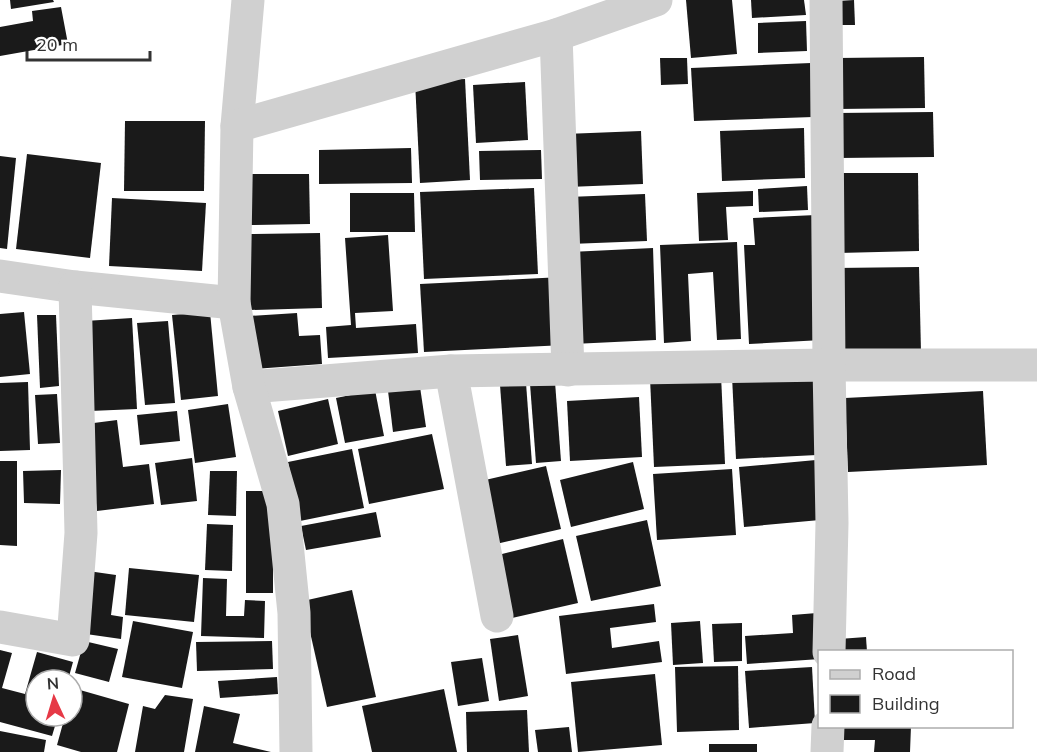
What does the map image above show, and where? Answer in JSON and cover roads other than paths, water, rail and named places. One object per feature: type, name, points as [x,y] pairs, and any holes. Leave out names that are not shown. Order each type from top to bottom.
[{"type":"street","points":[[248,0],[237,126],[234,303],[249,387],[283,504],[294,614],[296,752]]},
{"type":"street","points":[[826,0],[832,523],[829,650]]},
{"type":"street","points":[[237,126],[556,35],[652,1]]},
{"type":"street","points":[[556,35],[568,370]]},
{"type":"street","points":[[0,276],[75,287],[234,303]]},
{"type":"street","points":[[0,627],[73,640],[81,533],[75,287]]},
{"type":"street","points":[[249,387],[451,371],[829,365],[1037,365]]},
{"type":"street","points":[[451,371],[497,616]]},
{"type":"street","points":[[827,752],[828,728]]}]
